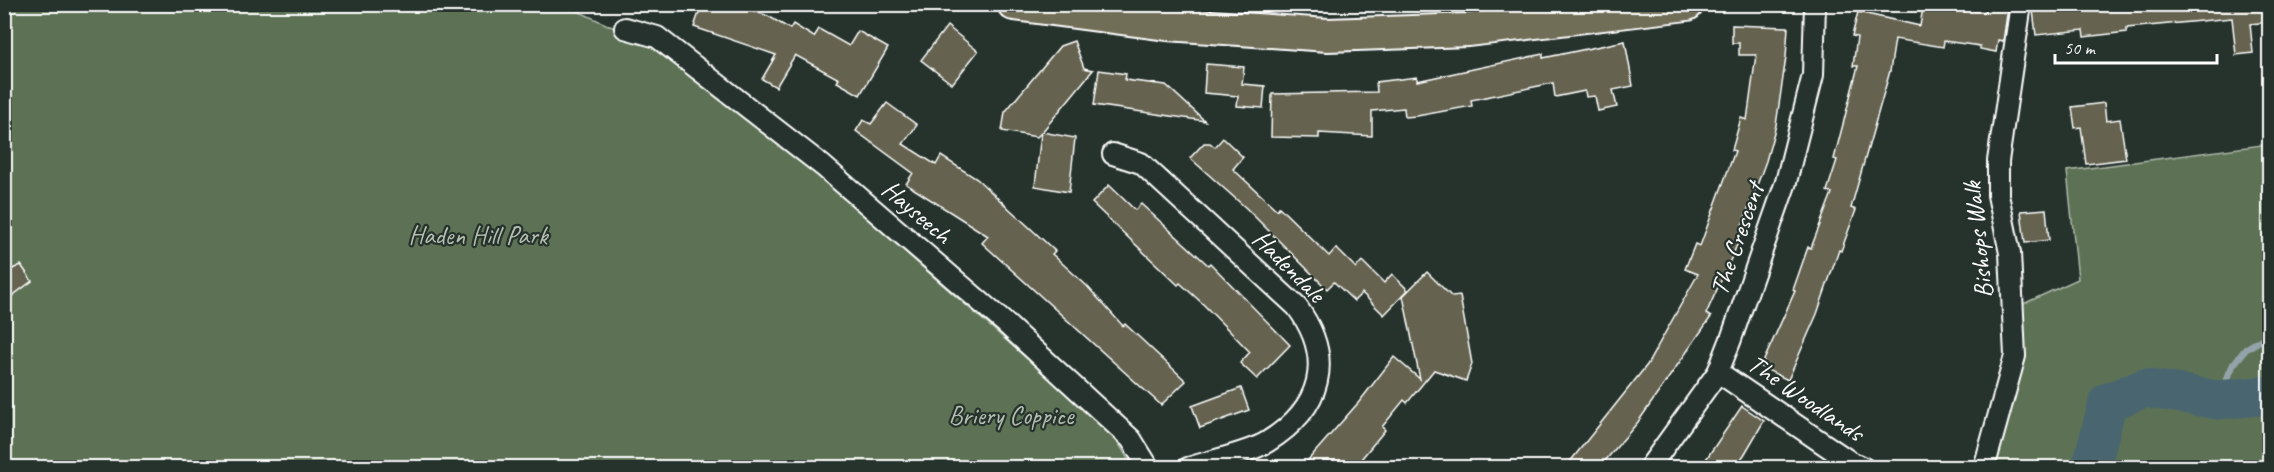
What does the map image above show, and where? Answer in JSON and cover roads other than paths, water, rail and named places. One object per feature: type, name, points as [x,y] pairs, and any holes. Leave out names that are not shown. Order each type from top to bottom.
[{"type":"main road","points":[[1030,6],[1072,8],[1167,24],[1328,35],[1468,30],[1560,13],[1687,4]]},
{"type":"street","name":"The Crescent","points":[[1649,468],[1718,372],[1786,182],[1813,75],[1815,4]]},
{"type":"street","name":"Bishops Walk","points":[[1984,468],[2014,356],[2010,253],[1998,195],[1998,161],[2021,4]]},
{"type":"street","name":"Hayseech","points":[[625,28],[657,37],[823,166],[1005,323],[1131,439],[1149,468]]},
{"type":"street","name":"Hadendale","points":[[1113,154],[1141,163],[1297,307],[1310,324],[1318,346],[1317,384],[1308,405],[1293,421],[1266,442],[1188,468]]},
{"type":"street","name":"The Woodlands","points":[[1718,372],[1849,461],[1864,468]]},
{"type":"waterway","points":[[2218,400],[2233,365],[2246,349],[2270,334]]},
{"type":"waterway","points":[[2091,468],[2108,402],[2145,388],[2218,400],[2270,395]]},
{"type":"park label","name":"Haden Hill Park","points":[[478,235]]},
{"type":"park label","name":"Briery Coppice","points":[[1011,415]]}]
